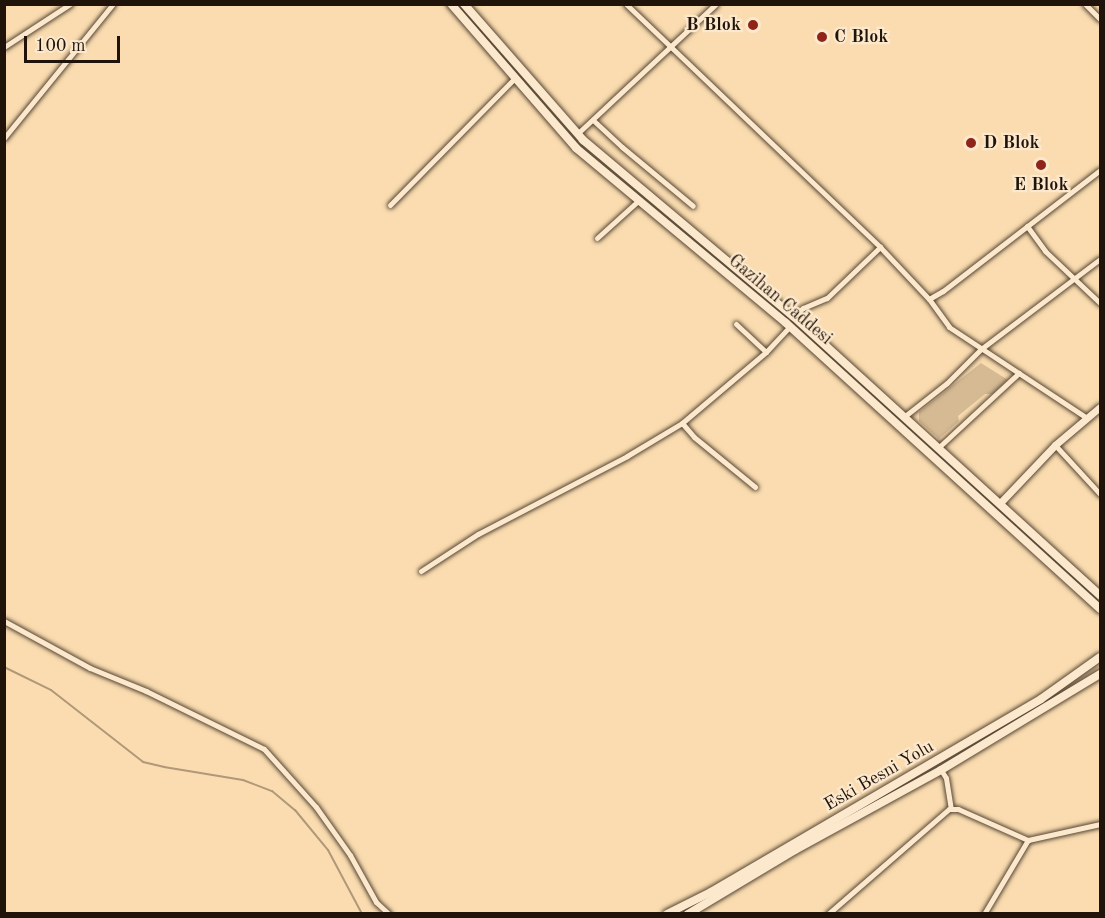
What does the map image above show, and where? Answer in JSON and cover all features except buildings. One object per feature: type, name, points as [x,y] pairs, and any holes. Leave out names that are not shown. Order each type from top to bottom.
[{"type":"main road","name":"Gazihan Caddesi","points":[[451,4],[576,148],[790,326],[1101,609]]},
{"type":"main road","name":"Gazihan Caddesi","points":[[464,4],[577,134],[793,316],[1101,596]]},
{"type":"main road","name":"Eski Besni Yolu","points":[[667,914],[711,892],[1031,705],[1101,657]]},
{"type":"main road","name":"Eski Besni Yolu","points":[[688,914],[716,900],[795,850],[940,770],[1101,674]]},
{"type":"street","points":[[4,47],[70,4]]},
{"type":"street","points":[[4,138],[113,4]]},
{"type":"street","points":[[626,4],[880,248],[929,299],[946,324],[981,350],[1087,418]]},
{"type":"street","points":[[577,134],[716,4]]},
{"type":"street","points":[[1085,4],[1101,19]]},
{"type":"street","points":[[390,205],[514,79]]},
{"type":"street","points":[[593,120],[693,206]]},
{"type":"street","points":[[929,299],[943,291],[1101,170]]},
{"type":"street","points":[[597,238],[638,201]]},
{"type":"street","points":[[1027,226],[1045,250],[1101,303]]},
{"type":"street","points":[[793,316],[803,308],[827,298],[880,248]]},
{"type":"street","points":[[904,416],[947,383],[981,350],[1101,260]]},
{"type":"street","points":[[736,324],[766,352]]},
{"type":"street","points":[[421,571],[469,539],[627,456],[682,423],[766,352],[790,326]]},
{"type":"street","points":[[939,447],[1019,373]]},
{"type":"street","points":[[1000,503],[1055,445],[1101,406]]},
{"type":"street","points":[[682,423],[694,437],[755,487]]},
{"type":"street","points":[[1055,445],[1101,494]]},
{"type":"street","points":[[4,621],[90,668],[146,691],[264,749],[321,814],[350,855],[376,902],[389,914]]},
{"type":"street","points":[[940,770],[945,778],[951,809]]},
{"type":"street","points":[[828,914],[944,811],[958,809],[1028,840],[1101,824]]},
{"type":"street","points":[[984,914],[1028,840]]},
{"type":"shaded area","points":[[981,363],[1008,380],[992,394],[985,394],[958,416],[959,421],[939,439],[919,421],[919,412]]},
{"type":"waterway","points":[[4,667],[51,690],[143,762],[243,780],[272,791],[295,810],[328,850],[362,914]]},
{"type":"place","name":"B Blok","points":[[753,25]]},
{"type":"place","name":"C Blok","points":[[822,37]]},
{"type":"place","name":"D Blok","points":[[971,143]]},
{"type":"place","name":"E Blok","points":[[1041,165]]}]
